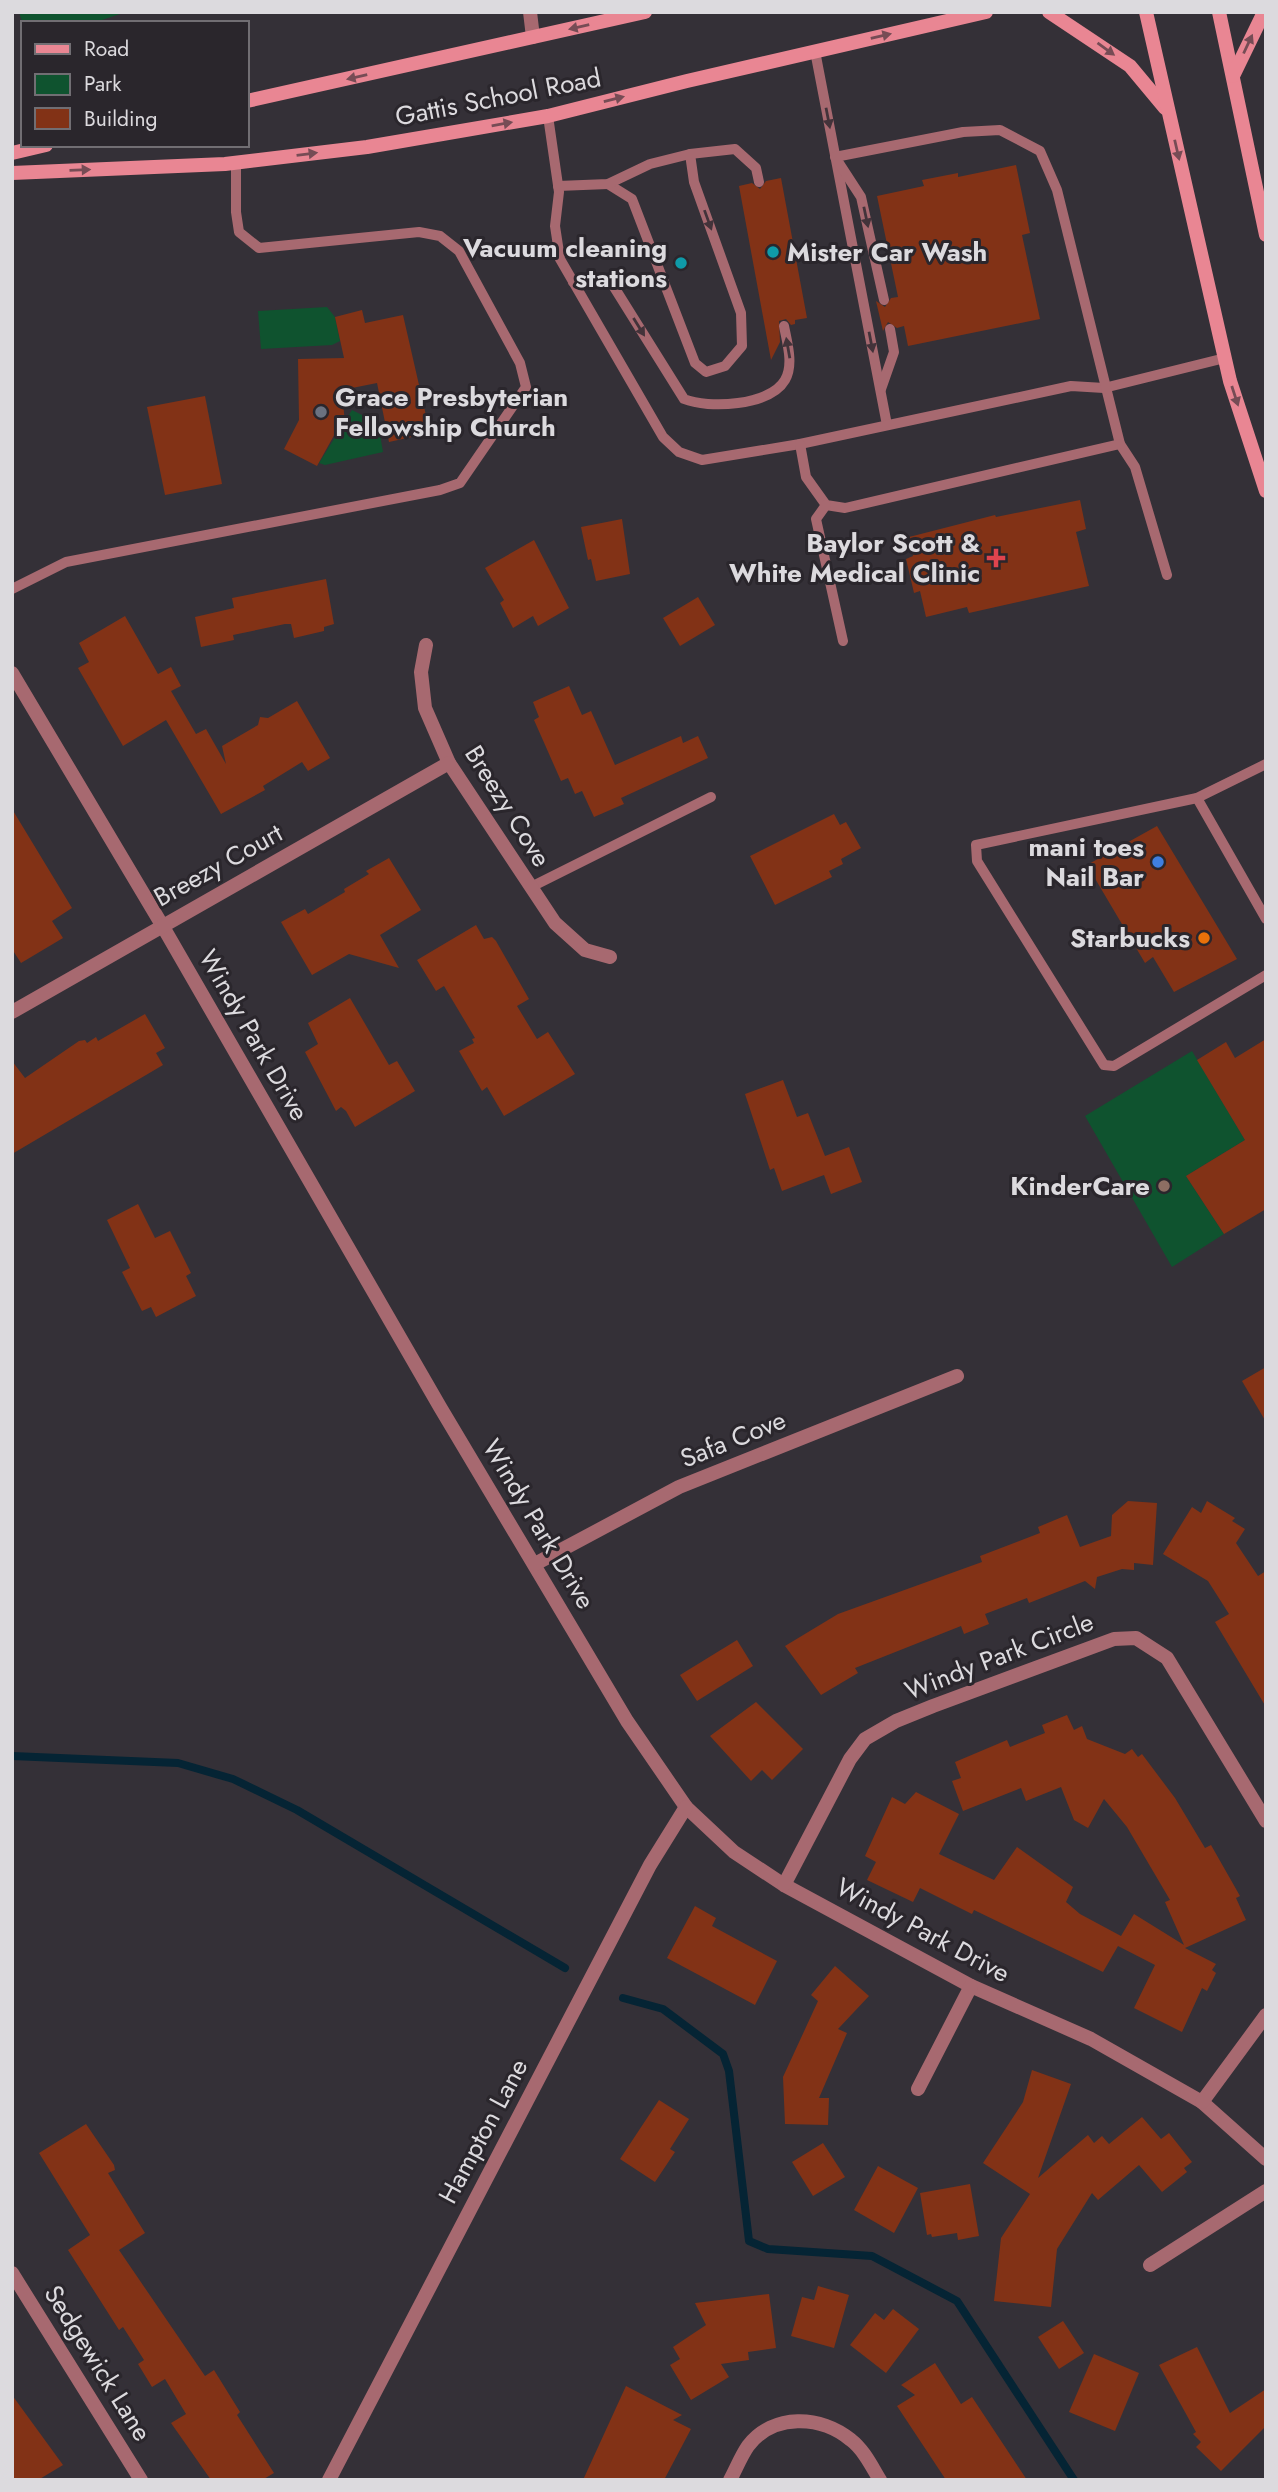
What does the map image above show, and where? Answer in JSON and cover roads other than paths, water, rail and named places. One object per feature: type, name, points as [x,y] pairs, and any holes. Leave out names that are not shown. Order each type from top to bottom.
[{"type":"main road","name":"Gattis School Road","points":[[248,101],[645,12]]},
{"type":"main road","name":"Gattis School Road","points":[[12,173],[236,163],[367,147],[548,116],[986,12]]},
{"type":"main road","points":[[1049,12],[1129,66],[1168,112]]},
{"type":"main road","points":[[1146,12],[1225,358],[1266,491]]},
{"type":"main road","points":[[1219,12],[1266,235]]},
{"type":"main road","points":[[1233,76],[1264,12]]},
{"type":"main road","points":[[12,153],[38,147]]},
{"type":"street","points":[[530,12],[533,37]]},
{"type":"street","name":"Breezy Cove","points":[[426,646],[421,673],[425,708],[449,763],[555,923],[586,950],[610,957]]},
{"type":"street","name":"Windy Park Drive","points":[[12,673],[162,925],[440,1407],[627,1721],[686,1807],[734,1852],[784,1885],[971,1986],[1091,2039],[1202,2102],[1266,2159]]},
{"type":"street","name":"Breezy Court","points":[[12,1012],[449,763]]},
{"type":"street","name":"Safa Cove","points":[[535,1564],[679,1486],[957,1376]]},
{"type":"street","name":"Windy Park Circle","points":[[784,1885],[850,1759],[864,1739],[896,1721],[933,1706],[1114,1639],[1136,1638],[1167,1658],[1266,1821]]},
{"type":"street","name":"Hampton Lane","points":[[329,2480],[650,1865],[686,1807]]},
{"type":"street","points":[[918,2088],[971,1986]]},
{"type":"street","points":[[1202,2102],[1266,2015]]},
{"type":"street","points":[[1150,2265],[1266,2190]]},
{"type":"street","name":"Sedgewick Lane","points":[[12,2273],[141,2480]]},
{"type":"street","points":[[730,2480],[748,2445],[782,2421],[795,2419],[836,2430],[850,2438],[880,2480]]},
{"type":"lane","points":[[815,51],[887,425]]},
{"type":"lane","points":[[548,116],[558,186],[555,226],[560,259],[663,437],[679,452],[702,460],[800,444],[1071,386],[1104,388],[1225,358]]},
{"type":"lane","points":[[835,157],[963,132],[1000,130],[1040,151],[1057,190],[1120,444],[1135,467],[1167,575]]},
{"type":"lane","points":[[558,186],[608,184],[650,164],[690,154],[735,149],[756,168],[759,182]]},
{"type":"lane","points":[[608,184],[632,199],[695,363],[706,372],[725,366],[742,346],[741,313],[694,182],[690,154]]},
{"type":"lane","points":[[835,157],[861,197],[884,300]]},
{"type":"lane","points":[[12,589],[66,562],[440,490],[460,483],[526,387],[520,363],[459,251],[440,236],[419,232],[259,248],[239,232],[236,163]]},
{"type":"lane","points":[[573,282],[608,279],[684,399],[699,405],[762,398],[774,392],[786,380],[790,360],[784,326]]},
{"type":"lane","points":[[881,391],[894,352],[890,329]]},
{"type":"lane","points":[[800,444],[806,477],[826,505],[845,508],[1120,444]]},
{"type":"lane","points":[[826,505],[816,519],[843,641]]},
{"type":"lane","points":[[1264,769],[1197,798],[976,845],[976,861],[1104,1065],[1114,1066],[1266,975]]},
{"type":"lane","points":[[531,887],[711,797]]},
{"type":"lane","points":[[1197,798],[1266,919]]},
{"type":"waterway","points":[[12,1756],[178,1763],[233,1779],[297,1810],[565,1968]]},
{"type":"waterway","points":[[623,1998],[663,2009],[723,2054],[729,2071],[749,2241],[768,2249],[872,2256],[957,2301],[1074,2480]]},
{"type":"place","name":"Mister Car Wash","points":[[773,252]]},
{"type":"place","name":"Vacuum cleaning stations","points":[[681,263]]},
{"type":"place","name":"Grace Presbyterian Fellowship Church","points":[[321,412]]},
{"type":"place","name":"Baylor Scott & White Medical Clinic","points":[[996,558]]},
{"type":"place","name":"mani toes Nail Bar","points":[[1158,862]]},
{"type":"place","name":"Starbucks","points":[[1204,938]]},
{"type":"place","name":"KinderCare","points":[[1164,1186]]}]
